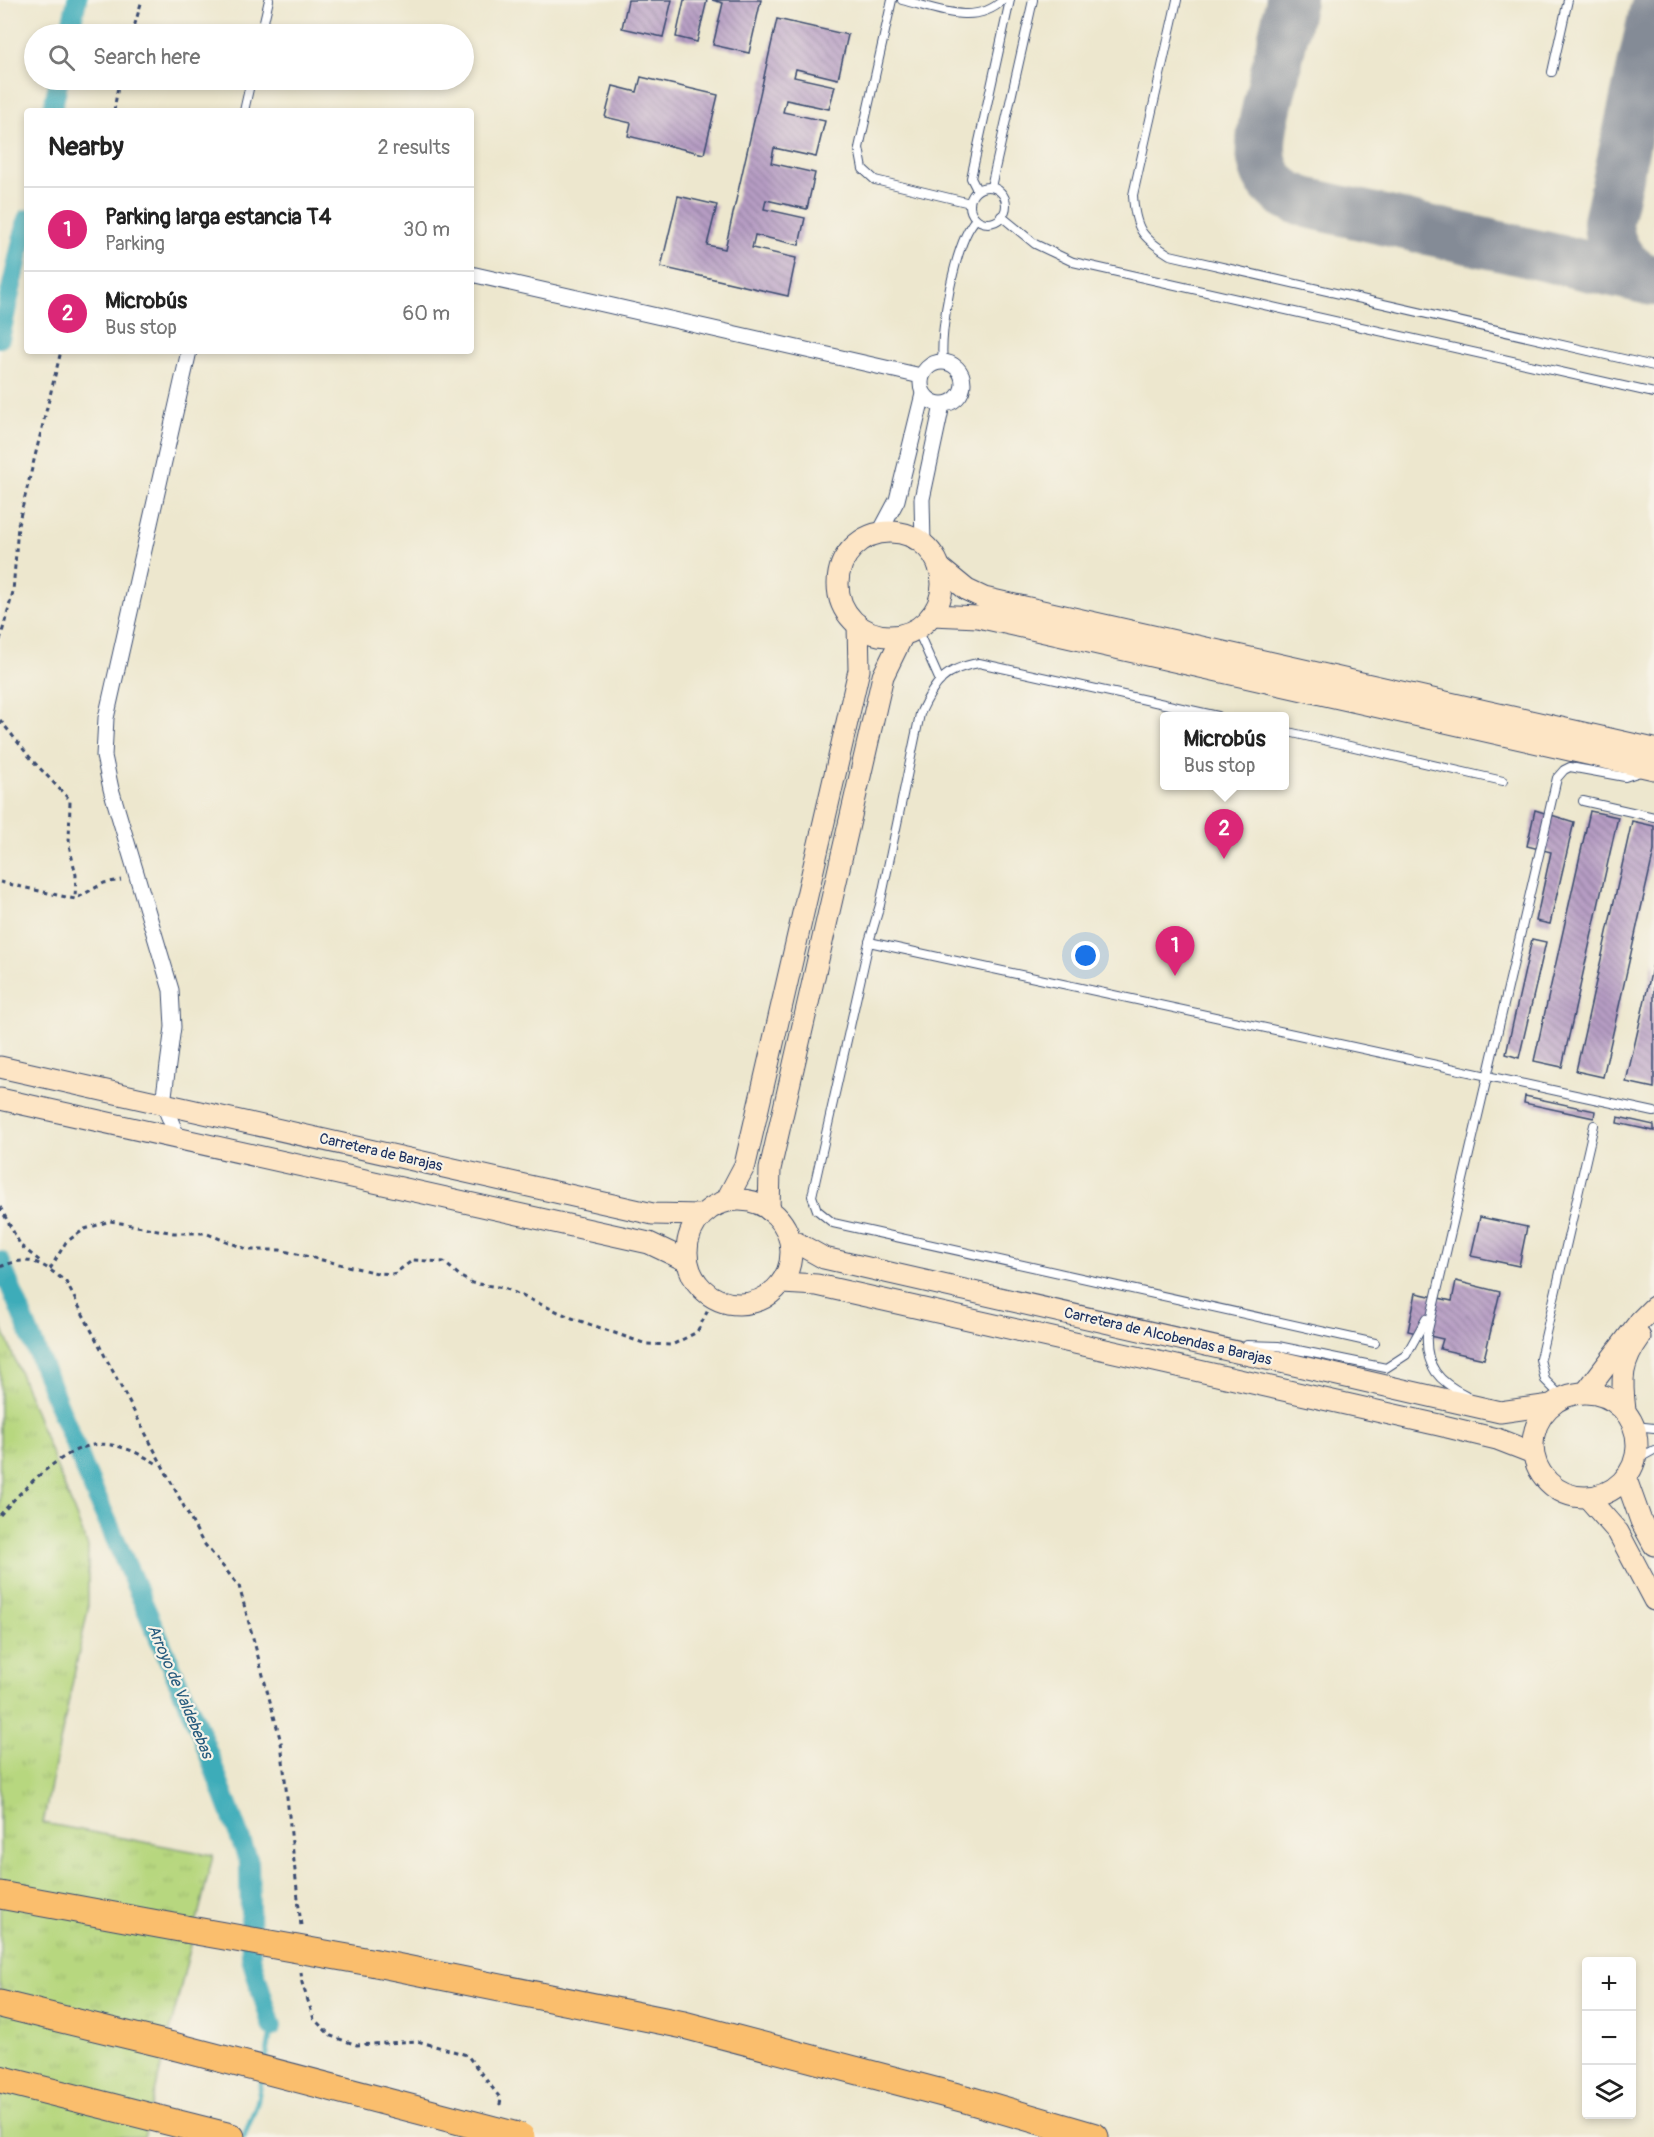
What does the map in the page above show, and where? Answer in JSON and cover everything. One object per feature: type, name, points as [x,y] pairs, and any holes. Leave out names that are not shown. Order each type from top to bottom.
[{"type":"highway","points":[[0,1895],[376,1963],[684,2025],[957,2097],[1095,2137]]},
{"type":"highway","points":[[0,2004],[173,2046],[521,2137]]},
{"type":"highway","points":[[0,2079],[231,2137]]},
{"type":"street","points":[[474,275],[921,376]]},
{"type":"street","points":[[178,1138],[163,1103],[173,1027],[171,990],[137,878],[104,756],[106,718],[188,354]]},
{"type":"street","points":[[880,532],[897,500],[923,394],[921,376],[930,365],[943,362],[956,367],[963,380],[956,400],[942,405],[931,402],[923,394]]},
{"type":"street","points":[[923,544],[922,499],[942,405]]},
{"type":"street","points":[[895,531],[910,535],[923,544],[939,567],[967,590],[984,598],[1653,762],[978,616],[879,635],[858,625],[846,612],[839,597],[838,580],[842,563],[850,549],[864,538],[880,532],[895,531]]},
{"type":"street","points":[[769,1210],[770,1169],[883,676],[917,626],[939,601],[942,587],[939,567]]},
{"type":"street","points":[[726,1201],[746,1165],[859,670],[858,625]]},
{"type":"street","name":"Carretera de Barajas","points":[[0,1067],[653,1214],[701,1215]]},
{"type":"street","name":"Carretera de Barajas","points":[[0,1099],[649,1244],[687,1261]]},
{"type":"street","points":[[741,1200],[769,1210],[782,1223],[790,1239],[791,1255],[782,1283],[769,1295],[754,1303],[736,1305],[714,1299],[704,1292],[693,1278],[687,1261],[689,1237],[701,1215],[726,1201],[741,1200]]},
{"type":"street","name":"Carretera de Alcobendas a Barajas","points":[[790,1239],[824,1258],[1500,1412],[1556,1401]]},
{"type":"street","name":"Carretera de Alcobendas a Barajas","points":[[782,1283],[817,1285],[1416,1420],[1497,1439],[1533,1453]]},
{"type":"street","points":[[1586,1392],[1632,1330],[1654,1307]]},
{"type":"street","points":[[1654,1323],[1645,1330],[1627,1356],[1622,1385],[1638,1421],[1641,1521],[1654,1545]]},
{"type":"street","points":[[1638,1421],[1607,1397],[1586,1392],[1556,1401],[1539,1419],[1533,1436],[1533,1453],[1538,1468],[1552,1486],[1573,1497],[1588,1498],[1615,1489],[1639,1463]]},
{"type":"street","points":[[1588,1498],[1618,1532],[1654,1600]]},
{"type":"lane","points":[[263,24],[269,0]]},
{"type":"lane","points":[[892,0],[859,148],[862,169],[875,180],[970,203]]},
{"type":"lane","points":[[902,0],[965,15],[991,10],[1004,0]]},
{"type":"lane","points":[[977,190],[971,178],[1010,0]]},
{"type":"lane","points":[[991,187],[1033,0]]},
{"type":"lane","points":[[1177,0],[1133,195],[1134,217],[1142,235],[1154,246],[1170,255],[1654,366]]},
{"type":"lane","points":[[1552,72],[1568,0]]},
{"type":"lane","points":[[245,108],[249,90]]},
{"type":"lane","points":[[991,187],[1004,196],[1006,207],[1002,216],[992,222],[976,219],[970,203],[977,190],[991,187]]},
{"type":"lane","points":[[1002,216],[1035,244],[1073,262],[1654,393]]},
{"type":"lane","points":[[943,362],[941,340],[959,252],[969,227],[976,219]]},
{"type":"lane","points":[[917,626],[939,681]]},
{"type":"lane","points":[[1196,712],[979,663],[958,666],[931,690],[920,714],[880,905],[869,942],[812,1196],[817,1210],[833,1222],[1375,1343]]},
{"type":"lane","points":[[1289,732],[1503,781]]},
{"type":"lane","points":[[1500,1412],[1449,1387],[1433,1371],[1426,1346],[1430,1312],[1557,778],[1564,770],[1570,768],[1625,777],[1653,762]]},
{"type":"lane","points":[[1583,801],[1654,817]]},
{"type":"lane","points":[[869,942],[1654,1112]]},
{"type":"lane","points":[[1556,1401],[1545,1380],[1540,1359],[1594,1125]]},
{"type":"lane","points":[[1198,1343],[1278,1347],[1386,1368],[1401,1360],[1412,1348],[1430,1312]]},
{"type":"path","points":[[135,24],[142,0]]},
{"type":"path","points":[[114,108],[117,90]]},
{"type":"path","points":[[0,640],[13,592],[18,525],[60,354]]},
{"type":"path","points":[[0,720],[32,760],[70,800],[69,845],[76,875],[75,899]]},
{"type":"path","points":[[0,882],[75,899],[104,883],[137,878]]},
{"type":"path","points":[[0,1207],[21,1246],[66,1282],[202,1541],[239,1586],[281,1742],[301,1926]]},
{"type":"path","points":[[50,1269],[66,1242],[85,1229],[110,1221],[174,1233],[205,1233],[249,1250],[289,1251],[377,1273],[394,1274],[413,1260],[444,1262],[461,1277],[472,1283],[504,1287],[572,1318],[615,1330],[646,1344],[672,1345],[697,1332],[714,1299]]},
{"type":"path","points":[[0,1267],[15,1260],[42,1262]]},
{"type":"path","points":[[0,1515],[17,1495],[62,1459],[92,1445],[128,1449],[161,1465]]},
{"type":"path","points":[[301,1960],[302,1983],[314,2019],[331,2036],[357,2045],[417,2041],[467,2055],[501,2098],[498,2118]]},
{"type":"green space","points":[[0,1322],[88,1547],[88,1609],[43,1823],[213,1855],[144,2137],[0,2137]]},
{"type":"building","points":[[628,0],[672,0],[663,37],[622,28]]},
{"type":"building","points":[[684,0],[707,0],[697,42],[676,37]]},
{"type":"building","points":[[712,0],[761,0],[749,53],[713,45],[723,3]]},
{"type":"building","points":[[777,19],[848,35],[838,79],[796,69],[794,77],[835,86],[829,109],[786,100],[783,112],[825,121],[816,157],[774,148],[771,163],[815,173],[807,209],[766,200],[764,209],[805,218],[799,245],[755,235],[752,248],[796,258],[788,296],[661,267],[678,196],[717,205],[707,245],[725,249]]},
{"type":"building","points":[[641,77],[718,95],[704,154],[628,136],[631,123],[605,117],[613,86],[637,92]]},
{"type":"building","points":[[1535,810],[1574,822],[1550,924],[1536,921],[1551,852],[1527,846]]},
{"type":"building","points":[[1590,811],[1618,817],[1562,1067],[1534,1061]]},
{"type":"building","points":[[1632,821],[1654,826],[1654,851],[1603,1077],[1576,1071]]},
{"type":"building","points":[[1532,939],[1546,942],[1519,1058],[1506,1054]]},
{"type":"building","points":[[1654,960],[1654,1088],[1626,1082]]},
{"type":"building","points":[[1525,1096],[1595,1111],[1594,1118],[1524,1103]]},
{"type":"building","points":[[1618,1117],[1654,1125],[1654,1131],[1617,1123]]},
{"type":"building","points":[[1480,1217],[1527,1227],[1519,1266],[1471,1256]]},
{"type":"building","points":[[1456,1281],[1500,1292],[1484,1359],[1440,1349],[1443,1339],[1408,1331],[1416,1293],[1452,1301]]},
{"type":"waterway","name":"Arroyo de Valdebebas","points":[[71,24],[77,0]]},
{"type":"waterway","name":"Arroyo de Valdebebas","points":[[53,108],[57,90]]},
{"type":"waterway","name":"Arroyo de Valdebebas","points":[[0,338],[24,232]]},
{"type":"waterway","name":"Arroyo de Valdebebas","points":[[0,1261],[90,1482],[201,1734],[249,1862],[251,1958],[272,2027]]},
{"type":"waterway","name":"Arroyo de Valdebebas","points":[[265,2064],[272,2027]]},
{"type":"waterway","name":"Arroyo de Valdebebas","points":[[244,2137],[257,2103],[262,2079]]},
{"type":"taxiway","points":[[1291,0],[1261,140],[1265,171],[1274,184],[1288,195],[1308,203],[1654,281]]},
{"type":"taxiway","points":[[1650,280],[1633,271],[1620,258],[1611,241],[1608,222],[1654,12]]},
{"type":"place","name":"Microbús","points":[[1224,859]]},
{"type":"place","name":"Parking larga estancia T4","points":[[1175,976]]}]
